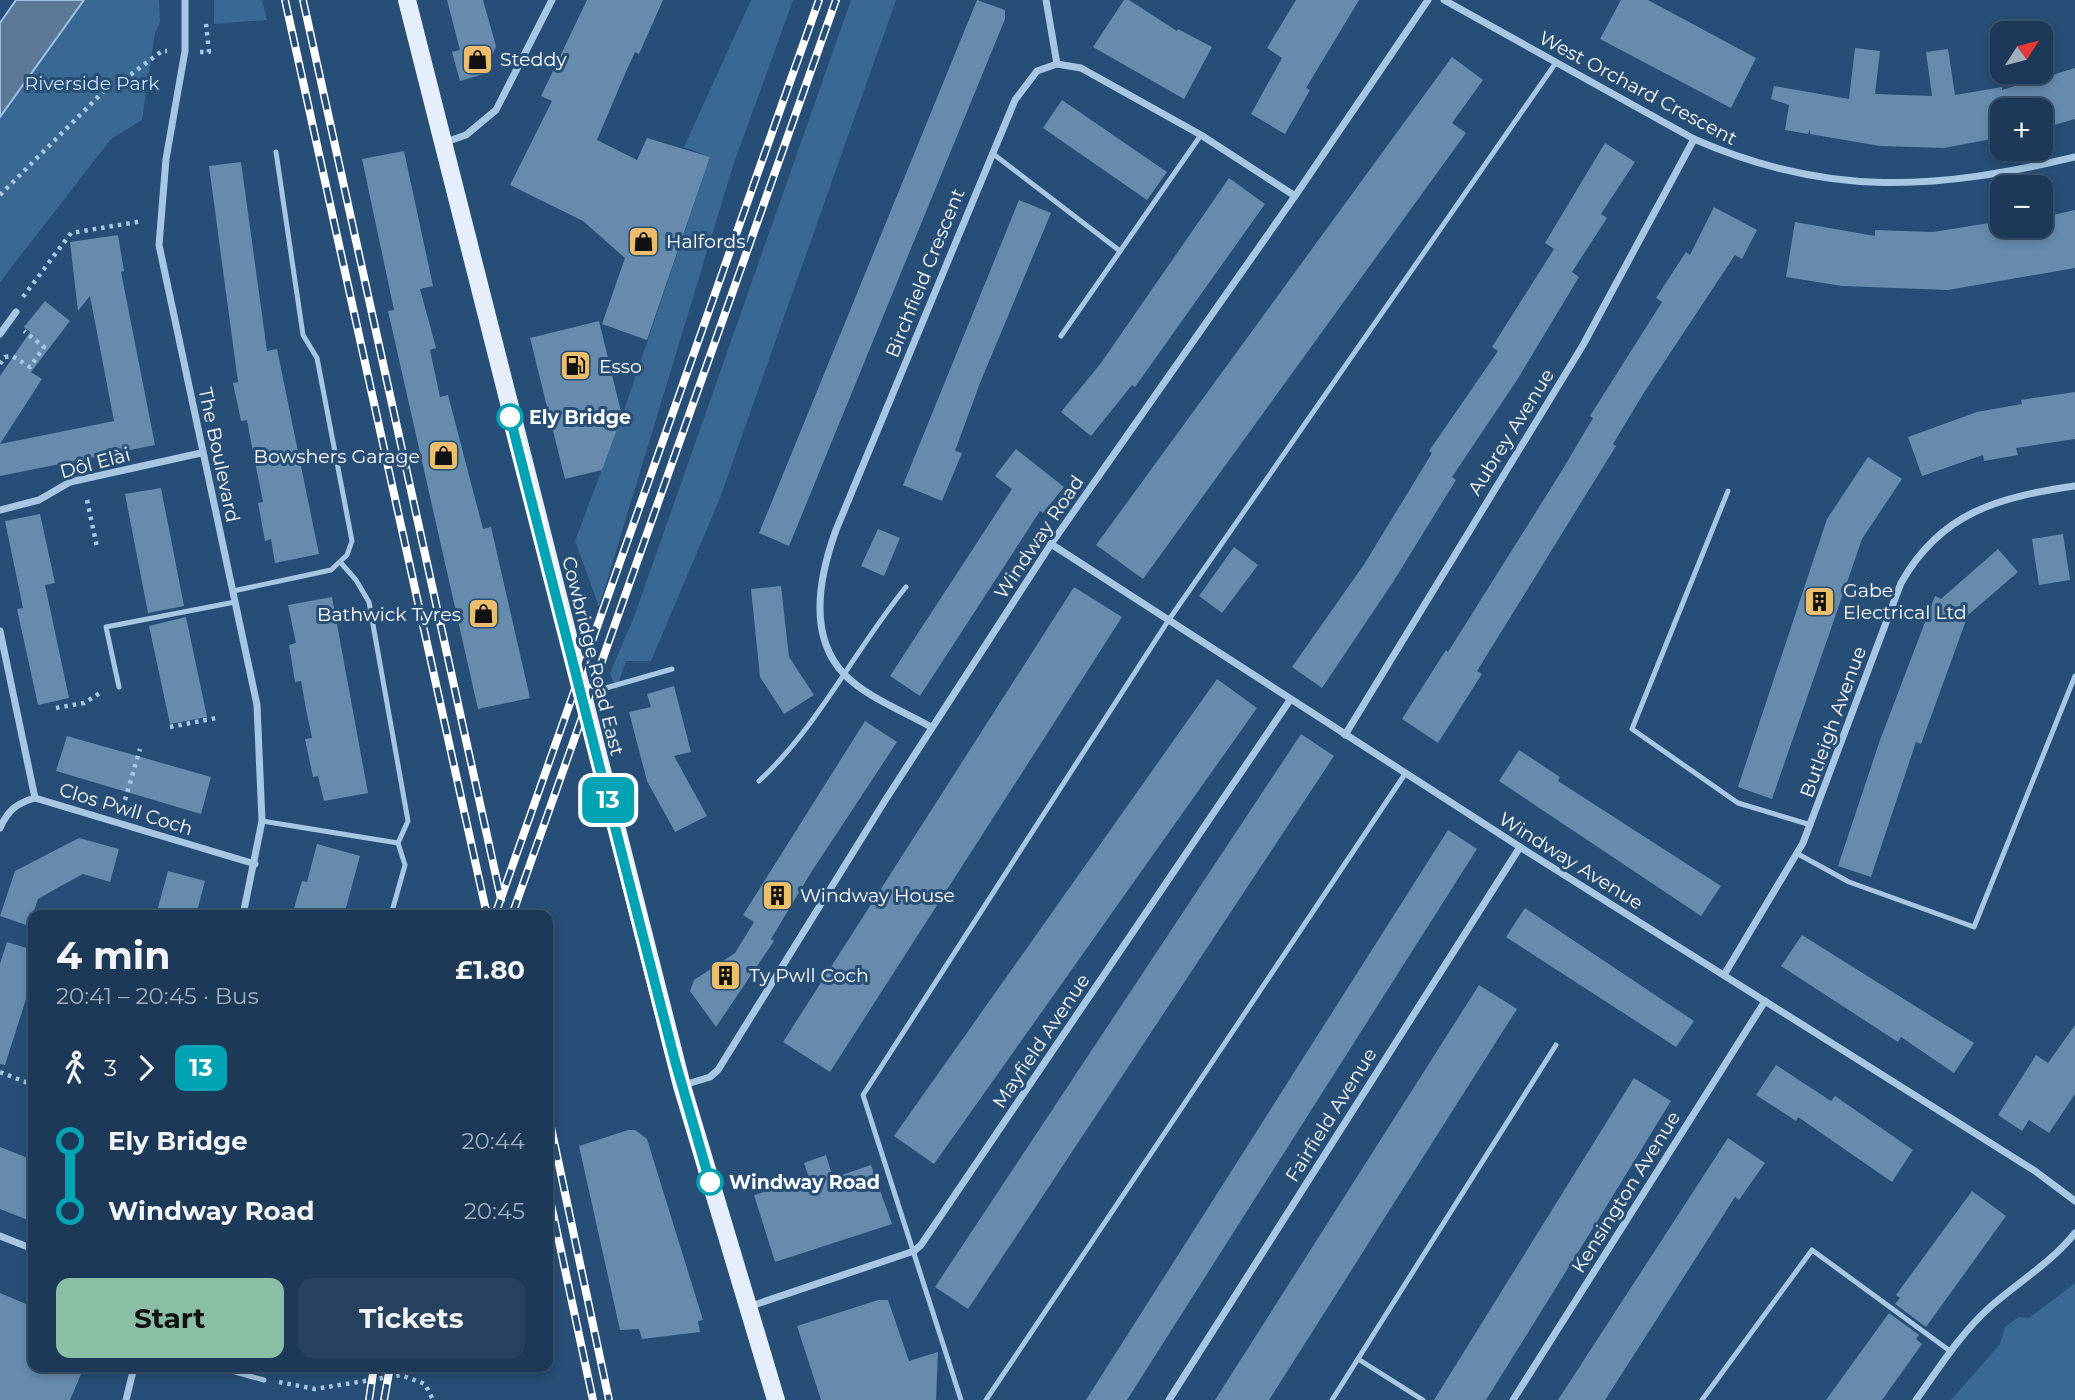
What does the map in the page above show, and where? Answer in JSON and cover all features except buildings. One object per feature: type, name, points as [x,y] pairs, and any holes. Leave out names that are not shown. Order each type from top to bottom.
[{"type":"main road","name":"Cowbridge Road East","points":[[407,0],[682,1086],[776,1400]]},
{"type":"street","name":"The Boulevard","points":[[185,0],[185,51],[166,159],[159,244],[201,453],[257,705],[262,821],[244,910]]},
{"type":"street","points":[[443,143],[466,135],[496,110],[552,0]]},
{"type":"street","points":[[1046,0],[1057,64],[1081,68],[1200,135],[1295,196]]},
{"type":"street","name":"Windway Road","points":[[682,1086],[710,1077],[718,1070],[932,727],[1051,544],[1295,196],[1428,0]]},
{"type":"street","name":"West Orchard Crescent","points":[[1444,0],[1694,139],[1730,155],[1791,173],[1894,183],[1955,181],[2075,157]]},
{"type":"street","name":"Birchfield Crescent","points":[[932,727],[860,687],[843,673],[830,652],[819,610],[825,560],[992,153],[1024,86],[1037,71],[1057,64]]},
{"type":"street","name":"Aubrey Avenue","points":[[1345,735],[1583,345],[1694,139]]},
{"type":"street","points":[[0,334],[16,312]]},
{"type":"street","name":"Dôl Elài","points":[[0,510],[39,500],[70,482],[201,453]]},
{"type":"street","name":"Butleigh Avenue","points":[[1724,975],[1798,853],[1811,825],[1901,583],[1915,559],[1931,539],[1959,518],[1990,504],[2075,486]]},
{"type":"street","name":"Windway Avenue","points":[[1051,544],[1405,774],[2043,1176],[2075,1201]]},
{"type":"street","points":[[0,631],[35,798]]},
{"type":"street","name":"Mayfield Avenue","points":[[914,1251],[921,1245],[1290,700]]},
{"type":"street","name":"Clos Pwll Coch","points":[[0,828],[6,814],[20,802],[35,798],[255,864]]},
{"type":"street","name":"Fairfield Avenue","points":[[1169,1400],[1520,847]]},
{"type":"street","name":"Kensington Avenue","points":[[1513,1400],[1765,1001]]},
{"type":"street","points":[[1916,1400],[1950,1351],[1988,1308],[2052,1258],[2075,1233]]},
{"type":"street","points":[[0,1236],[28,1247]]},
{"type":"street","points":[[746,1307],[914,1251]]},
{"type":"street","points":[[126,1400],[133,1372]]},
{"type":"lane","points":[[961,1400],[863,1095],[1168,621],[1555,64]]},
{"type":"lane","points":[[1061,336],[1200,135]]},
{"type":"lane","points":[[233,591],[331,570],[341,563],[352,541],[317,358],[303,335],[276,152]]},
{"type":"lane","points":[[992,153],[1120,251]]},
{"type":"lane","points":[[1728,491],[1632,729],[1738,803],[1811,825]]},
{"type":"lane","points":[[341,563],[356,580],[369,602],[408,821],[398,843],[405,865],[392,910]]},
{"type":"lane","points":[[759,781],[785,757],[906,587]]},
{"type":"lane","points":[[119,687],[106,627],[235,602]]},
{"type":"lane","points":[[583,695],[672,669]]},
{"type":"lane","points":[[1798,853],[1849,882],[1975,927],[2075,676]]},
{"type":"lane","points":[[986,1400],[1405,774]]},
{"type":"lane","points":[[262,821],[398,843]]},
{"type":"lane","points":[[1332,1400],[1556,1045]]},
{"type":"lane","points":[[1702,1400],[1812,1250],[1950,1351]]},
{"type":"lane","points":[[1358,1359],[1423,1400]]},
{"type":"lane","points":[[235,1372],[264,1380]]},
{"type":"path","points":[[0,195],[106,89],[121,82],[162,51],[185,51]]},
{"type":"path","points":[[0,364],[5,357],[12,356],[30,367],[44,347],[20,328],[26,320],[16,312],[20,301],[71,233],[143,221]]},
{"type":"path","points":[[87,500],[97,547]]},
{"type":"path","points":[[56,708],[84,703],[103,691],[119,687]]},
{"type":"path","points":[[170,727],[216,718]]},
{"type":"path","points":[[125,800],[140,748]]},
{"type":"path","points":[[0,1072],[28,1083]]},
{"type":"path","points":[[264,1380],[315,1389],[401,1376],[425,1384],[433,1400]]},
{"type":"green space","name":"Riverside Park","points":[[84,0],[159,0],[160,22],[155,33],[142,120],[111,139],[0,282],[0,117]]},
{"type":"green space","points":[[214,0],[262,0],[267,20],[214,24]]},
{"type":"green space","points":[[751,0],[793,0],[733,166],[599,607],[575,541],[622,416],[710,157],[684,147]]},
{"type":"green space","points":[[851,0],[896,0],[720,498],[651,661],[626,661],[616,690],[610,673],[634,617]]},
{"type":"green space","points":[[2075,1283],[2075,1400],[1951,1400],[2000,1344],[2005,1327],[2019,1317],[2029,1318]]},
{"type":"shaded area","points":[[16,0],[84,0],[0,117],[0,23]]},
{"type":"railway","points":[[285,0],[486,910]]},
{"type":"railway","points":[[303,0],[501,899]]},
{"type":"railway","points":[[497,910],[819,0]]},
{"type":"railway","points":[[514,910],[836,0]]},
{"type":"railway","points":[[553,1137],[609,1400]]},
{"type":"railway","points":[[553,1213],[593,1400]]},
{"type":"railway","points":[[369,1400],[373,1372]]},
{"type":"railway","points":[[384,1400],[389,1372]]},
{"type":"bus line","name":"13","points":[[510,417],[675,1061],[710,1182]]},
{"type":"place","name":"Steddy","points":[[477,59]]},
{"type":"place","name":"Halfords","points":[[643,241]]},
{"type":"place","name":"Esso","points":[[576,366]]},
{"type":"place","name":"Ely Bridge","points":[[510,417]]},
{"type":"place","name":"Bowshers Garage","points":[[443,456]]},
{"type":"place","name":"Gabe Electrical Ltd","points":[[1820,601]]},
{"type":"place","name":"Bathwick Tyres","points":[[484,614]]},
{"type":"place","name":"Windway House","points":[[777,895]]},
{"type":"place","name":"Ty Pwll Coch","points":[[726,975]]},
{"type":"place","name":"Windway Road","points":[[710,1182]]}]
